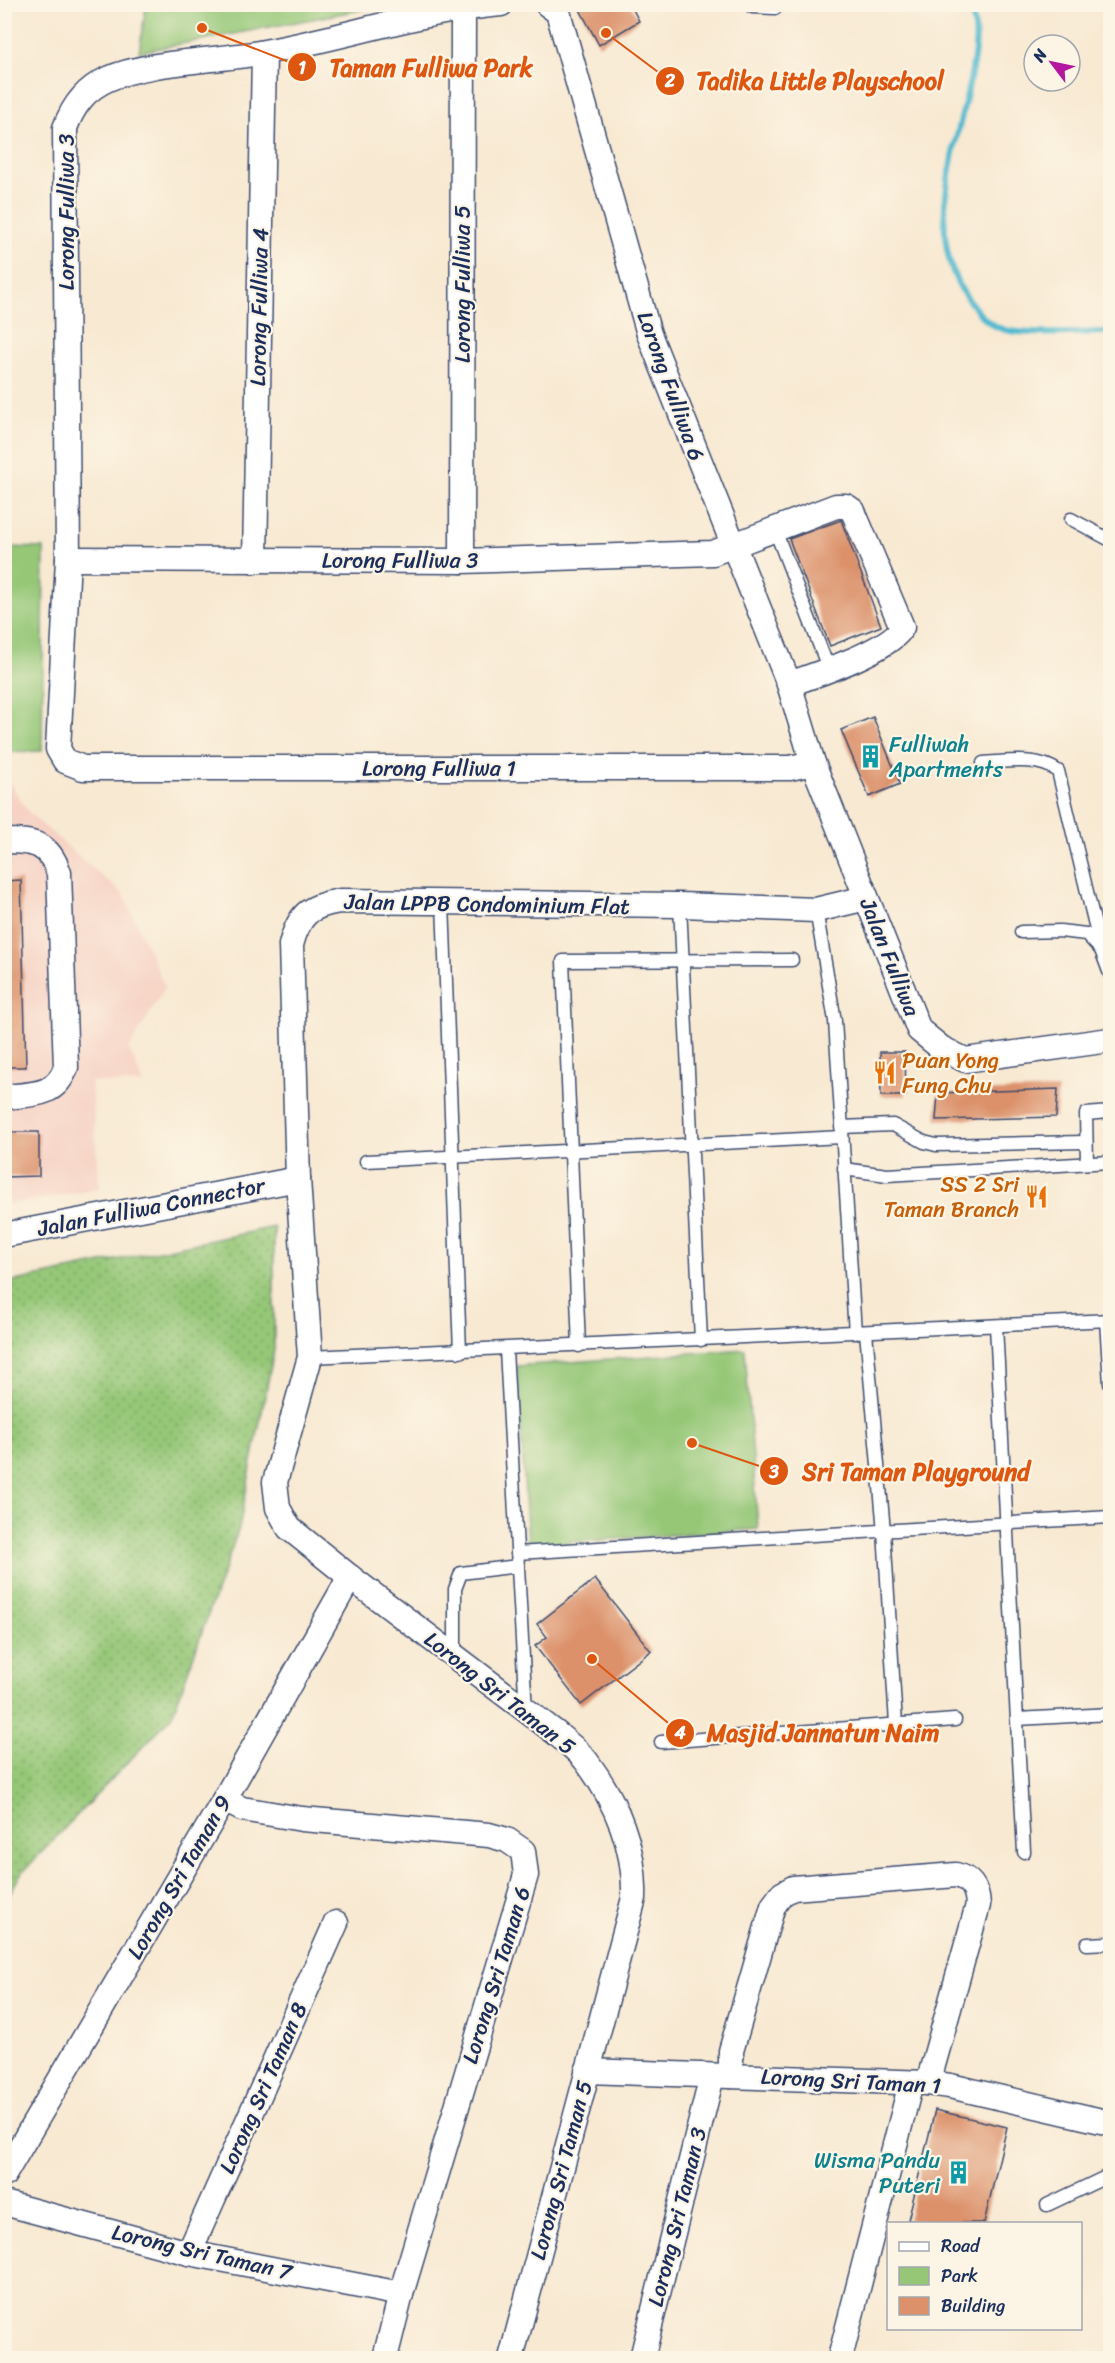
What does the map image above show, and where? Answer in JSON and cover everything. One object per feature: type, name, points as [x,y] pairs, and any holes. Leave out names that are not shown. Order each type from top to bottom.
[{"type":"street","points":[[264,52],[463,7],[501,4]]},
{"type":"street","name":"Lorong Fulliwa 6","points":[[547,4],[558,12],[649,333],[732,546],[789,684],[813,763]]},
{"type":"street","name":"Lorong Fulliwa 5","points":[[462,561],[463,7]]},
{"type":"street","name":"Lorong Fulliwa 3","points":[[65,761],[58,749],[58,734],[68,559],[65,129],[72,109],[89,89],[125,72],[264,52]]},
{"type":"street","name":"Lorong Fulliwa 4","points":[[255,561],[264,52]]},
{"type":"street","name":"Lorong Fulliwa 3","points":[[68,559],[462,561],[713,553],[836,506],[846,506],[853,511],[902,627],[893,640],[829,670]]},
{"type":"street","points":[[789,684],[829,670]]},
{"type":"street","name":"Lorong Fulliwa 1","points":[[65,761],[83,768],[790,768],[813,763]]},
{"type":"street","name":"Jalan Fulliwa","points":[[813,763],[920,1030],[941,1048],[965,1059],[1110,1040]]},
{"type":"street","points":[[4,841],[33,842],[44,848],[54,858],[59,873],[66,1066],[61,1081],[37,1094],[4,1097]]},
{"type":"street","name":"Jalan LPPB Condominium Flat","points":[[310,1357],[298,1179],[291,945],[297,922],[322,904],[340,901],[816,910],[866,898]]},
{"type":"street","name":"Jalan Fulliwa Connector","points":[[4,1235],[298,1179]]},
{"type":"street","name":"Lorong Sri Taman 5","points":[[310,1357],[275,1482],[275,1496],[282,1519],[289,1528],[350,1577],[556,1733],[586,1760],[607,1792],[620,1820],[633,1859],[634,1898],[511,2358]]},
{"type":"street","name":"Lorong Sri Taman 9","points":[[4,2175],[224,1800],[350,1577]]},
{"type":"street","name":"Lorong Sri Taman 6","points":[[224,1800],[242,1809],[302,1819],[489,1834],[507,1840],[523,1851],[526,1875],[401,2294],[385,2358]]},
{"type":"street","name":"Lorong Sri Taman 3","points":[[642,2358],[773,1906],[782,1894],[793,1888],[956,1875],[966,1877],[973,1885],[978,1905],[920,2083],[840,2358]]},
{"type":"street","name":"Lorong Sri Taman 8","points":[[189,2253],[336,1923]]},
{"type":"street","name":"Lorong Sri Taman 1","points":[[587,2071],[920,2083],[950,2086],[1110,2122]]},
{"type":"street","name":"Lorong Sri Taman 7","points":[[4,2203],[189,2253],[401,2294]]},
{"type":"lane","points":[[752,7],[776,8],[779,4]]},
{"type":"lane","points":[[1071,519],[1110,540]]},
{"type":"lane","points":[[775,530],[829,670]]},
{"type":"lane","points":[[982,763],[1033,761],[1049,765],[1058,771],[1101,950],[1110,974]]},
{"type":"lane","points":[[442,903],[460,1352]]},
{"type":"lane","points":[[680,906],[701,1340]]},
{"type":"lane","points":[[816,910],[834,1021],[844,1169],[860,1332],[884,1531],[896,1724]]},
{"type":"lane","points":[[1021,932],[1060,931],[1086,934],[1101,950]]},
{"type":"lane","points":[[579,1346],[563,961],[792,960]]},
{"type":"lane","points":[[1087,1163],[1086,1114],[1110,1112]]},
{"type":"lane","points":[[366,1161],[692,1145],[842,1132],[893,1125],[924,1142],[936,1145],[1086,1142]]},
{"type":"lane","points":[[844,1169],[887,1175],[1110,1162]]},
{"type":"lane","points":[[310,1357],[506,1350],[1108,1320],[1110,1384]]},
{"type":"lane","points":[[996,1326],[1024,1852]]},
{"type":"lane","points":[[506,1350],[526,1712]]},
{"type":"lane","points":[[517,1553],[1110,1517]]},
{"type":"lane","points":[[455,1658],[455,1589],[461,1573],[518,1566]]},
{"type":"lane","points":[[1017,1719],[1110,1714]]},
{"type":"lane","points":[[661,1742],[955,1720]]},
{"type":"lane","points":[[1087,1944],[1110,1943]]},
{"type":"lane","points":[[1047,2205],[1110,2175]]},
{"type":"shaded area","points":[[4,774],[29,813],[124,895],[165,987],[129,1049],[143,1084],[91,1082],[100,1189],[5,1205]]},
{"type":"green space","points":[[146,4],[386,5],[139,52]]},
{"type":"green space","points":[[5,547],[44,548],[42,751],[5,752]]},
{"type":"green space","points":[[274,1227],[274,1350],[239,1528],[172,1716],[20,1875],[5,1902],[5,1283]]},
{"type":"green space","points":[[745,1349],[758,1529],[528,1545],[517,1366]]},
{"type":"building","points":[[577,4],[630,4],[639,21],[599,45]]},
{"type":"building","points":[[841,520],[881,626],[830,646],[789,539]]},
{"type":"building","name":"Fulliwah Apartments","points":[[873,717],[900,784],[869,797],[841,730]]},
{"type":"building","points":[[21,880],[26,1067],[4,1067],[4,881]]},
{"type":"building","points":[[880,1052],[905,1052],[906,1096],[881,1096]]},
{"type":"building","points":[[1058,1089],[1056,1117],[936,1120],[938,1093]]},
{"type":"building","points":[[4,1132],[39,1132],[39,1176],[4,1177]]},
{"type":"building","points":[[595,1579],[651,1651],[581,1705],[535,1646],[547,1637],[537,1624]]},
{"type":"building","name":"Wisma Pandu Puteri","points":[[935,2110],[1007,2127],[984,2222],[908,2220]]},
{"type":"waterway","points":[[967,4],[974,22],[975,51],[946,194],[947,252],[956,278],[979,313],[992,325],[1004,330],[1034,333],[1110,332]]},
{"type":"waterway","points":[[1107,2358],[1110,2353]]},
{"type":"place","name":"Taman Fulliwa Park","points":[[202,28]]},
{"type":"place","name":"Tadika Little Playschool","points":[[606,33]]},
{"type":"place","name":"Fulliwah Apartments","points":[[871,757]]},
{"type":"place","name":"Puan Yong Fung Chu","points":[[884,1073]]},
{"type":"place","name":"SS 2 Sri Taman Branch","points":[[1037,1197]]},
{"type":"place","name":"Sri Taman Playground","points":[[692,1443]]},
{"type":"place","name":"Masjid Jannatun Naim","points":[[592,1659]]},
{"type":"place","name":"Wisma Pandu Puteri","points":[[958,2173]]}]
